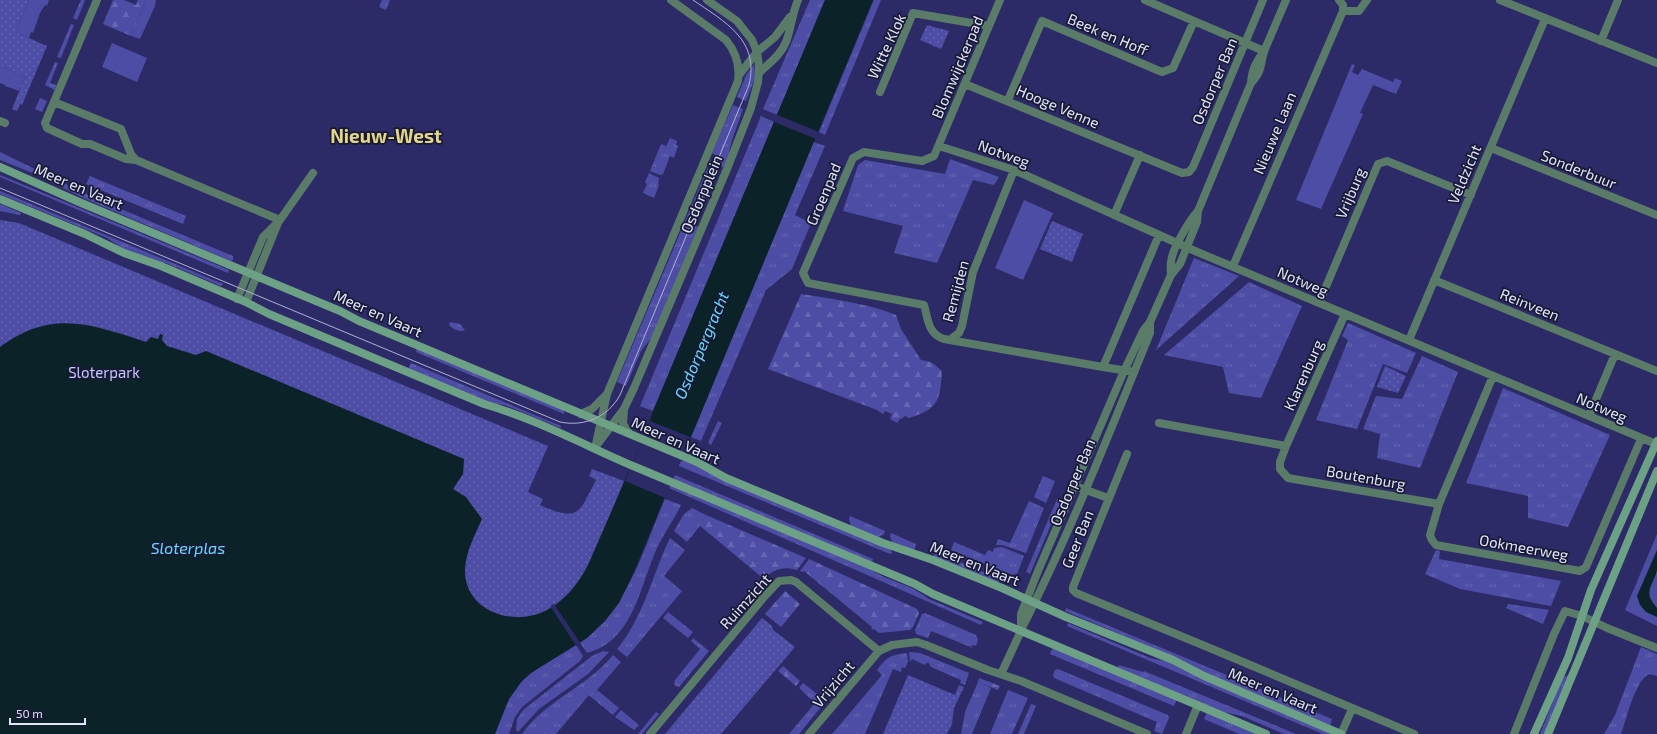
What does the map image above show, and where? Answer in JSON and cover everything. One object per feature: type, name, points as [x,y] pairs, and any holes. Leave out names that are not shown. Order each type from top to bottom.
[{"type":"main road","name":"Meer en Vaart","points":[[0,167],[340,311],[366,324],[682,455],[733,481],[887,545],[933,560],[1154,652],[1204,676],[1341,734]]},
{"type":"main road","points":[[0,199],[85,234],[124,253],[161,266],[237,298],[269,314],[464,396],[594,448],[632,466],[915,584],[933,594],[1266,734]]},
{"type":"main road","points":[[1534,734],[1568,658],[1594,584],[1656,442]]},
{"type":"main road","points":[[1548,734],[1657,471]]},
{"type":"street","points":[[97,0],[45,124],[47,128],[82,144],[90,144],[126,159],[136,160],[280,220]]},
{"type":"street","name":"Osdorpplein","points":[[594,448],[607,394],[736,88],[739,75],[737,60],[734,52],[726,40],[671,0]]},
{"type":"street","name":"Osdorpplein","points":[[594,448],[624,409],[648,356],[727,169],[751,108],[758,82],[757,52],[752,40],[742,26],[707,0]]},
{"type":"street","points":[[739,75],[757,52],[775,37],[792,13],[798,0]]},
{"type":"street","name":"Blomwijckerpad","points":[[934,156],[1000,0]]},
{"type":"street","points":[[1144,0],[1264,51]]},
{"type":"street","name":"Osdorper Ban","points":[[1189,172],[1193,167],[1264,0]]},
{"type":"street","name":"Osdorper Ban","points":[[1021,631],[1022,614],[1026,599],[1124,371],[1143,331],[1150,322],[1171,275],[1180,264],[1197,222],[1198,212],[1251,83],[1252,72],[1256,61],[1264,51],[1286,0]]},
{"type":"street","points":[[1339,0],[1343,5],[1343,11],[1359,11],[1367,0]]},
{"type":"street","points":[[1500,0],[1657,64]]},
{"type":"street","points":[[1601,41],[1618,0]]},
{"type":"street","name":"Nieuwe Laan","points":[[1233,266],[1327,44],[1343,11]]},
{"type":"street","points":[[758,73],[780,53],[786,42],[792,13]]},
{"type":"street","name":"Witte Klok","points":[[880,92],[913,13],[989,26]]},
{"type":"street","name":"Veldzicht","points":[[1408,340],[1545,19]]},
{"type":"street","name":"Beek en Hoff","points":[[1008,100],[1042,21],[1162,72],[1173,68],[1194,21]]},
{"type":"street","name":"Hooge Venne","points":[[965,84],[1008,100],[1182,173],[1189,172]]},
{"type":"street","points":[[54,102],[120,129],[131,154],[136,160]]},
{"type":"street","name":"Notweg","points":[[939,146],[1014,170],[1187,247],[1345,314],[1641,438],[1656,442]]},
{"type":"street","name":"Sonderbuur","points":[[1491,148],[1657,216]]},
{"type":"street","name":"Groenpad","points":[[803,273],[853,158],[864,152],[922,161],[934,156]]},
{"type":"street","points":[[1114,215],[1140,155]]},
{"type":"street","name":"Vrijburg","points":[[1319,302],[1378,164],[1387,161],[1471,195]]},
{"type":"street","name":"Remijden","points":[[803,273],[808,283],[924,305],[931,331],[936,336],[951,339],[958,333],[962,326],[973,272],[1014,170]]},
{"type":"street","points":[[237,298],[263,237],[280,220],[312,173]]},
{"type":"street","name":"Osdorper Ban","points":[[1171,275],[1171,261],[1178,243],[1190,219],[1198,212]]},
{"type":"street","points":[[246,302],[280,220]]},
{"type":"street","points":[[1103,367],[1159,234]]},
{"type":"street","name":"Reinveen","points":[[1434,280],[1657,371]]},
{"type":"street","name":"Klarenburg","points":[[1288,478],[1280,469],[1280,462],[1345,314]]},
{"type":"street","name":"Osdorper Ban","points":[[1021,631],[1035,603],[1085,489],[1134,372],[1150,333],[1150,322]]},
{"type":"street","points":[[951,339],[1134,372]]},
{"type":"street","points":[[1589,416],[1615,354]]},
{"type":"street","points":[[1439,504],[1492,376]]},
{"type":"street","name":"Osdorpplein","points":[[581,414],[596,406],[607,394]]},
{"type":"street","name":"Osdorpplein","points":[[624,409],[623,424],[629,433]]},
{"type":"street","points":[[1159,423],[1286,446]]},
{"type":"street","name":"Ookmeerweg","points":[[1439,504],[1430,536],[1436,545],[1580,571],[1586,567],[1641,438]]},
{"type":"street","name":"Geer Ban","points":[[1073,590],[1108,498],[1127,454]]},
{"type":"street","name":"Boutenburg","points":[[1288,478],[1439,504]]},
{"type":"street","name":"Geer Ban","points":[[1075,486],[1108,498]]},
{"type":"street","name":"Ruimzicht","points":[[650,734],[779,581],[791,580],[799,585],[878,651]]},
{"type":"street","name":"Meer en Vaart","points":[[1073,590],[1076,593],[1414,734]]},
{"type":"street","points":[[1514,734],[1554,634],[1565,611],[1582,616],[1657,648]]},
{"type":"street","points":[[1001,674],[1021,631]]},
{"type":"street","points":[[878,651],[892,645],[917,642],[1021,681],[1147,734]]},
{"type":"street","name":"Vrijzicht","points":[[809,734],[878,651]]},
{"type":"street","points":[[1186,734],[1198,705]]},
{"type":"street","name":"Meer en Vaart","points":[[1341,734],[1352,709]]},
{"type":"green space","points":[[0,0],[29,0],[15,32],[47,46],[22,105],[20,104],[17,111],[12,109],[25,77],[0,66]]},
{"type":"green space","points":[[29,0],[49,0],[47,6],[45,5],[40,13],[33,33],[31,32],[29,38],[15,32]]},
{"type":"green space","points":[[81,0],[85,0],[77,20],[73,18]]},
{"type":"green space","points":[[113,0],[124,0],[136,5],[138,0],[146,0],[131,36],[103,24]]},
{"type":"green space","points":[[146,0],[156,0],[155,6],[140,39],[131,36]]},
{"type":"green space","points":[[382,0],[390,0],[386,10],[379,7]]},
{"type":"green space","points":[[810,0],[825,0],[777,115],[763,109]]},
{"type":"green space","points":[[874,0],[881,0],[825,135],[819,132]]},
{"type":"green space","points":[[71,24],[74,25],[61,58],[57,57]]},
{"type":"green space","points":[[927,25],[949,31],[941,49],[920,40]]},
{"type":"green space","points":[[112,43],[147,58],[137,82],[102,67]]},
{"type":"green space","points":[[55,62],[58,63],[50,83],[56,85],[55,90],[45,85]]},
{"type":"green space","points":[[754,64],[755,78],[746,101],[737,97],[746,75]]},
{"type":"green space","points":[[1352,64],[1355,65],[1352,72],[1358,75],[1362,69],[1393,82],[1395,78],[1402,81],[1396,94],[1373,85],[1360,113],[1363,114],[1321,209],[1296,200]]},
{"type":"green space","points":[[0,66],[25,77],[19,91],[0,83]]},
{"type":"green space","points":[[40,98],[47,101],[42,112],[35,109]]},
{"type":"green space","points":[[733,105],[743,109],[732,140],[728,157],[723,168],[718,157],[712,153]]},
{"type":"green space","points":[[761,116],[774,122],[653,411],[640,406]]},
{"type":"green space","points":[[670,138],[677,141],[676,145],[678,146],[674,158],[670,156],[663,174],[660,175],[650,171],[661,144],[666,146],[664,151]]},
{"type":"green space","points":[[813,142],[825,146],[795,215],[811,223],[792,269],[766,290],[701,441],[691,437]]},
{"type":"green space","points":[[0,152],[92,197],[233,256],[233,260],[231,261],[83,198],[35,174],[0,160]]},
{"type":"green space","points":[[950,159],[999,177],[994,185],[973,180],[937,263],[894,253],[903,226],[843,211],[858,165],[865,160],[945,174]]},
{"type":"green space","points":[[708,167],[710,180],[709,188],[694,225],[698,227],[652,337],[641,351],[626,386],[617,382]]},
{"type":"green space","points":[[649,173],[659,178],[659,185],[654,198],[643,193],[647,184],[645,182]]},
{"type":"green space","points":[[0,175],[229,270],[228,273],[0,177]]},
{"type":"green space","points":[[90,176],[186,216],[183,224],[86,184]]},
{"type":"green space","points":[[0,191],[223,284],[221,286],[166,263],[148,260],[128,252],[107,238],[0,194]]},
{"type":"green space","points":[[1024,200],[1053,213],[1023,280],[995,268]]},
{"type":"green space","points":[[0,204],[21,213],[20,215],[0,211]]},
{"type":"green space","name":"Sloterplas","points":[[0,220],[19,223],[548,446],[528,492],[543,499],[540,505],[563,513],[577,511],[586,500],[596,480],[589,476],[592,469],[624,481],[580,592],[559,611],[0,734]]},
{"type":"green space","points":[[1052,221],[1083,234],[1072,262],[1040,249]]},
{"type":"green space","points":[[1194,258],[1239,276],[1156,350]]},
{"type":"green space","points":[[1249,282],[1302,306],[1261,398],[1229,393],[1223,367],[1164,355]]},
{"type":"green space","points":[[801,294],[861,304],[896,315],[901,329],[921,360],[931,362],[942,371],[939,396],[932,407],[919,415],[909,418],[905,416],[897,423],[890,419],[892,414],[885,411],[883,414],[877,410],[768,369]]},
{"type":"green space","points":[[450,322],[460,324],[465,330],[459,331],[455,329],[449,325]]},
{"type":"green space","points":[[1348,323],[1416,353],[1407,373],[1383,364],[1357,429],[1316,420],[1348,340],[1342,336]]},
{"type":"green space","points":[[417,348],[564,410],[564,414],[416,352]]},
{"type":"green space","points":[[1422,356],[1458,372],[1420,468],[1377,458],[1380,434],[1363,429],[1376,396],[1402,399]]},
{"type":"green space","points":[[411,363],[561,426],[561,428],[505,405],[489,403],[408,369]]},
{"type":"green space","points":[[1385,366],[1406,376],[1398,393],[1377,387]]},
{"type":"green space","points":[[1503,388],[1610,435],[1568,527],[1528,518],[1528,496],[1466,483]]},
{"type":"green space","points":[[718,421],[722,423],[711,445],[708,443]]},
{"type":"green space","points":[[681,461],[686,461],[890,549],[892,553],[890,554],[679,466]]},
{"type":"green space","points":[[675,475],[873,559],[872,562],[673,480]]},
{"type":"green space","points":[[1043,476],[1055,481],[1046,503],[1034,497]]},
{"type":"green space","points":[[671,485],[861,564],[882,576],[914,589],[929,599],[983,622],[981,625],[669,488]]},
{"type":"green space","points":[[665,499],[681,505],[657,548],[633,610],[615,637],[603,647],[587,653],[580,643],[597,629],[622,596],[641,558]]},
{"type":"green space","points":[[1057,499],[1063,501],[1055,515],[1030,574],[1026,572]]},
{"type":"green space","points":[[1029,501],[1044,508],[1026,553],[1002,545],[996,545],[998,539],[1010,543]]},
{"type":"green space","points":[[692,508],[706,515],[700,526],[687,542],[674,531],[684,514]]},
{"type":"green space","points":[[706,515],[806,558],[797,570],[788,568],[779,569],[764,579],[700,526]]},
{"type":"green space","points":[[850,516],[885,531],[884,534],[878,537],[851,526],[849,519]]},
{"type":"green space","points":[[891,533],[916,544],[914,551],[892,542],[890,536]]},
{"type":"green space","points":[[1657,534],[1657,626],[1625,610]]},
{"type":"green space","points":[[670,538],[685,550],[664,576],[682,591],[627,657],[617,649],[626,637],[641,610]]},
{"type":"green space","points":[[954,542],[985,555],[988,550],[993,552],[994,548],[1002,547],[1024,556],[1017,574],[1012,575],[951,550]]},
{"type":"green space","points":[[1436,550],[1440,551],[1439,559],[1561,581],[1551,606],[1460,589],[1425,574]]},
{"type":"green space","points":[[934,551],[1000,579],[998,584],[934,557]]},
{"type":"green space","points":[[809,559],[917,609],[919,613],[913,627],[910,630],[879,633],[874,629],[873,630],[871,628],[872,627],[804,571],[800,571]]},
{"type":"green space","points":[[785,591],[800,604],[781,627],[765,614]]},
{"type":"green space","points":[[1508,604],[1549,610],[1543,624],[1506,608]]},
{"type":"green space","points":[[1066,608],[1332,719],[1330,726],[1205,674],[1167,654],[1065,611]]},
{"type":"green space","points":[[668,612],[693,632],[688,638],[663,618]]},
{"type":"green space","points":[[925,613],[976,635],[978,640],[976,646],[971,646],[973,648],[931,631],[928,638],[916,634],[915,630],[922,614]]},
{"type":"green space","points":[[762,618],[772,626],[773,630],[795,647],[721,734],[665,734]]},
{"type":"green space","points":[[1068,623],[1150,658],[1170,662],[1330,732],[1329,734],[1323,734],[1067,626]]},
{"type":"green space","points":[[693,638],[709,651],[679,687],[674,684],[675,680],[700,649],[691,641]]},
{"type":"green space","points":[[576,645],[583,656],[580,661],[522,707],[515,717],[509,734],[495,734],[508,701],[520,684],[542,665]]},
{"type":"green space","points":[[1053,647],[1177,699],[1174,706],[1050,654]]},
{"type":"green space","points":[[1641,647],[1657,654],[1657,676],[1650,674],[1640,683],[1632,700],[1621,734],[1604,734],[1615,715]]},
{"type":"green space","points":[[603,651],[609,652],[588,674],[539,709],[518,732],[516,730],[517,719],[523,710],[592,656]]},
{"type":"green space","points":[[909,652],[920,653],[969,673],[965,685],[960,683],[961,680],[931,667],[928,662],[925,665],[912,659],[910,662]]},
{"type":"green space","points":[[907,653],[908,662],[905,668],[902,667],[901,672],[893,669],[865,734],[832,734],[882,675],[877,670],[884,662],[889,657]]},
{"type":"green space","points":[[613,655],[621,662],[591,697],[589,695],[556,734],[522,734],[532,722],[554,702],[591,676]]},
{"type":"green space","points":[[1119,665],[1143,672],[1144,671],[1296,734],[1284,734],[1242,716],[1223,712],[1117,669]]},
{"type":"green space","points":[[783,666],[800,681],[796,686],[778,671]]},
{"type":"green space","points":[[1058,669],[1168,715],[1169,718],[1162,734],[1154,731],[1157,722],[1054,678],[1053,675],[1055,670]]},
{"type":"green space","points":[[908,675],[955,695],[959,685],[964,687],[954,708],[952,724],[947,734],[883,734]]},
{"type":"green space","points":[[1569,675],[1545,734],[1540,734],[1563,677]]},
{"type":"green space","points":[[979,678],[1000,686],[998,690],[978,682]]},
{"type":"green space","points":[[978,682],[991,688],[972,734],[961,734],[965,712]]},
{"type":"green space","points":[[803,683],[826,701],[799,734],[789,734],[815,703],[799,688]]},
{"type":"green space","points":[[597,690],[619,708],[613,715],[591,697]]},
{"type":"green space","points":[[1008,690],[1028,698],[1012,734],[990,734]]},
{"type":"green space","points":[[1031,704],[1036,706],[1024,734],[1018,734]]},
{"type":"green space","points":[[621,710],[639,725],[634,730],[615,717]]},
{"type":"green space","points":[[656,712],[659,714],[642,734],[638,734]]},
{"type":"green space","points":[[1207,712],[1259,734],[1239,734],[1204,719]]},
{"type":"water","name":"Sloterplas","points":[[825,0],[873,0],[634,572],[619,603],[605,621],[587,638],[531,673],[522,681],[509,699],[495,734],[0,734],[0,347],[19,335],[37,328],[54,324],[89,326],[146,342],[151,337],[158,339],[160,334],[163,335],[162,340],[167,346],[196,355],[206,351],[464,459],[463,474],[453,489],[466,497],[482,519],[471,544],[465,564],[467,585],[473,596],[482,605],[493,612],[506,616],[519,617],[532,616],[545,611],[565,597],[580,579],[588,565],[649,425],[653,411]]},
{"type":"water","points":[[1657,550],[1657,570],[1649,593],[1657,608],[1657,617],[1646,612],[1640,605],[1637,596]]},
{"type":"pier","points":[[775,114],[819,132],[816,139],[772,121]]},
{"type":"pier","points":[[650,421],[690,437],[665,498],[625,481]]},
{"type":"pier","points":[[554,604],[581,644],[577,647],[550,606]]},
{"type":"tram line","points":[[0,188],[560,422],[578,423],[595,419],[609,409],[620,395],[749,85],[751,69],[745,44],[728,25],[693,0]]},
{"type":"district","name":"Nieuw-West","points":[[386,135]]},
{"type":"water label","name":"Osdorpergracht","points":[[701,345]]},
{"type":"park label","name":"Sloterpark","points":[[104,372]]}]
